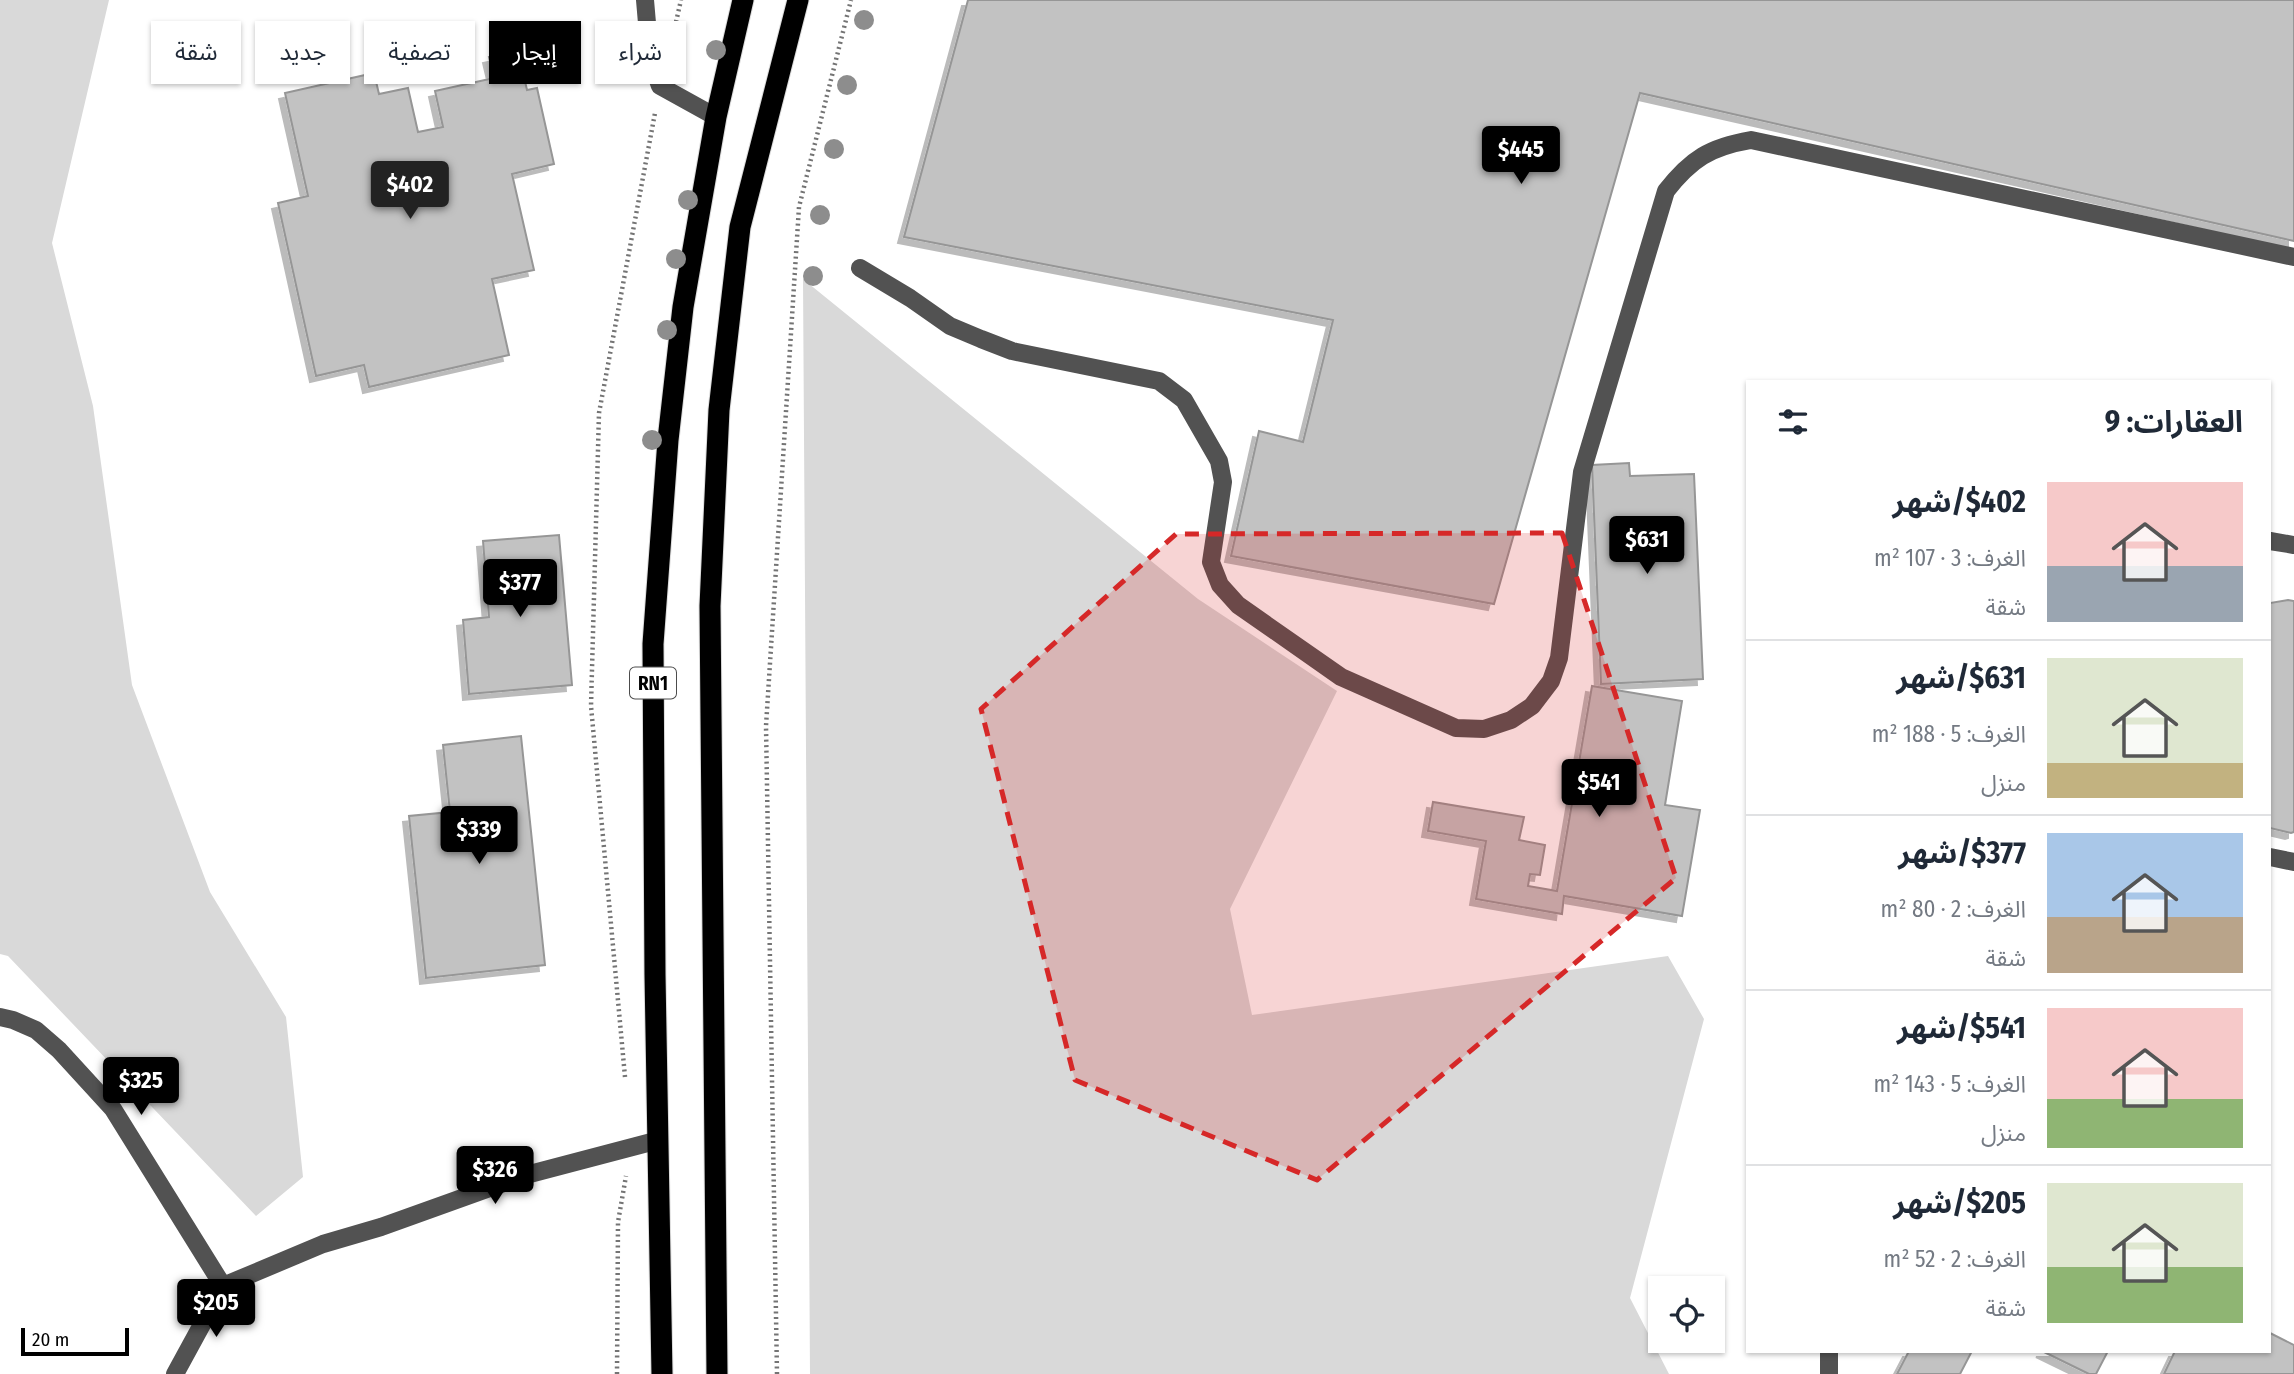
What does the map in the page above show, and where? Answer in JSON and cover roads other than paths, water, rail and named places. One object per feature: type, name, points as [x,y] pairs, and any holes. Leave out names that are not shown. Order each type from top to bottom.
[{"type":"highway","name":"RN1","points":[[662,1374],[653,644],[668,440],[683,307],[716,117],[743,0]]},
{"type":"highway","points":[[717,1374],[710,606],[719,410],[740,227],[798,0]]},
{"type":"street","points":[[645,0],[650,58],[660,86],[716,117]]},
{"type":"street","points":[[860,268],[950,326],[981,339],[1012,351],[1158,381],[1184,400],[1219,461],[1223,482],[1210,562],[1220,585],[1238,606],[1341,677],[1456,728],[1484,729],[1511,720],[1532,706],[1551,681],[1559,658],[1582,472],[1666,191],[1680,173],[1701,155],[1724,144],[1751,140],[2294,257]]},
{"type":"street","points":[[2271,541],[2294,545]]},
{"type":"street","points":[[2271,857],[2294,862]]},
{"type":"street","points":[[0,1017],[36,1031],[59,1050],[113,1109],[223,1286]]},
{"type":"street","points":[[175,1374],[223,1286],[323,1244],[382,1227],[513,1179],[659,1140]]},
{"type":"street","points":[[1829,1353],[1829,1374]]}]
